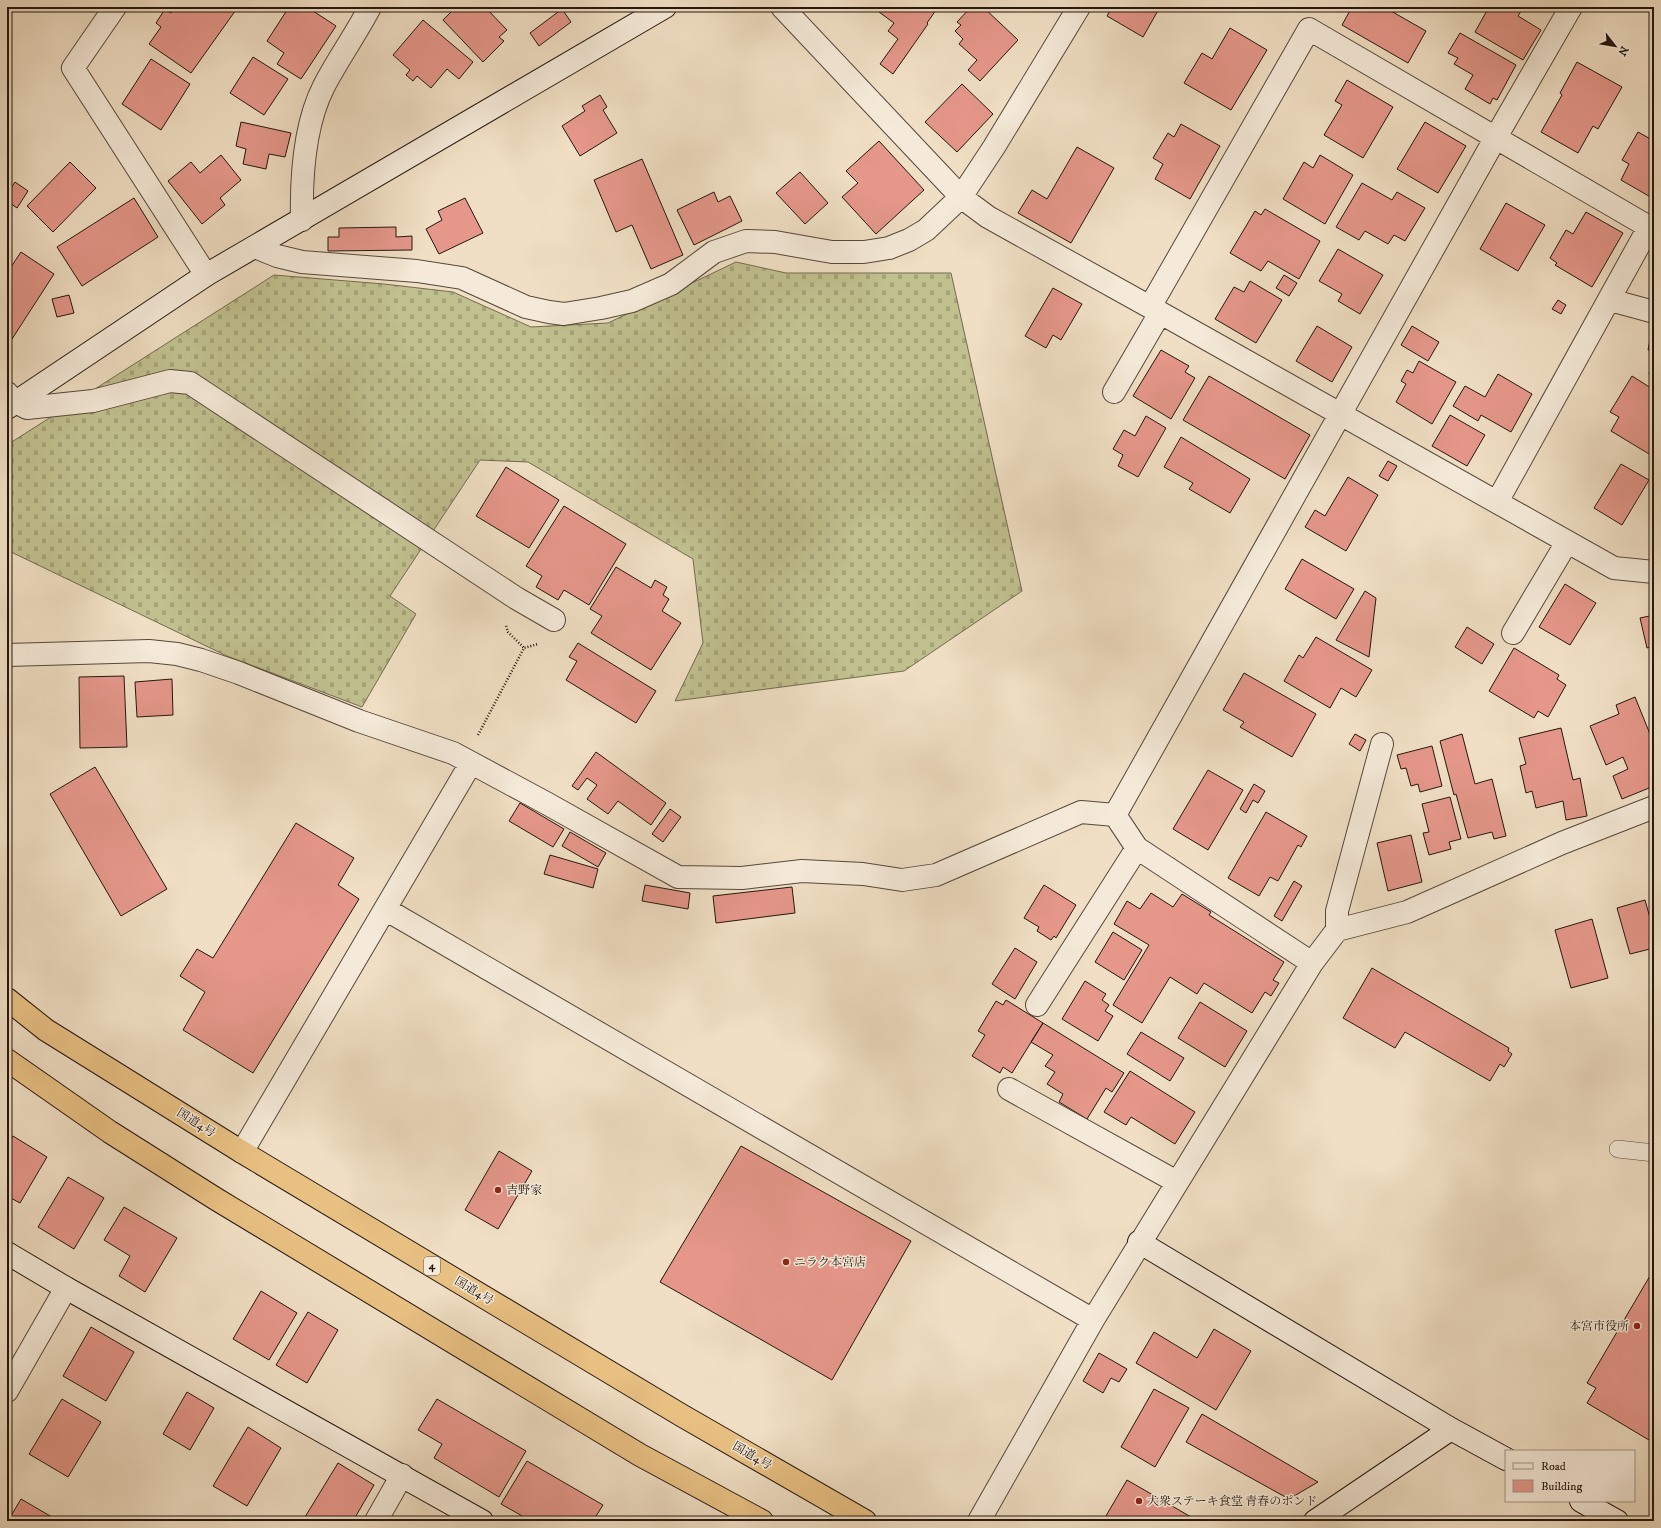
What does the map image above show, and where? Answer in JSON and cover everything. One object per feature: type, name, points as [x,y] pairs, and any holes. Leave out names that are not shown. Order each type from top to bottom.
[{"type":"highway","name":"国道4号","points":[[7,999],[46,1030],[242,1152],[681,1415],[865,1521]]},
{"type":"highway","points":[[7,1060],[110,1132],[216,1199],[640,1455],[762,1521]]},
{"type":"street","points":[[115,7],[73,68],[206,275]]},
{"type":"street","points":[[302,220],[302,187],[306,150],[313,118],[324,86],[370,7]]},
{"type":"street","points":[[10,401],[206,275],[665,7]]},
{"type":"street","points":[[782,7],[962,197],[988,216],[1614,568],[1654,572]]},
{"type":"street","points":[[255,247],[277,256],[302,262],[417,271],[462,278],[526,307],[564,314],[632,301],[671,284],[714,252],[746,241],[775,242],[832,252],[864,252],[890,248],[909,240],[926,230],[962,197],[1079,7]]},
{"type":"street","points":[[1115,815],[1342,414],[1496,137],[1571,7]]},
{"type":"street","points":[[1114,392],[1155,310],[1309,29],[1650,227],[1497,502]]},
{"type":"street","points":[[1610,300],[1654,312]]},
{"type":"street","points":[[10,401],[27,408],[93,401],[170,381],[190,383],[516,598],[554,620]]},
{"type":"street","points":[[1513,634],[1567,542]]},
{"type":"street","points":[[7,655],[149,651],[177,654],[239,673],[359,721],[453,753],[678,877],[742,878],[802,871],[863,874],[902,880],[936,875],[1081,812],[1115,815]]},
{"type":"street","points":[[979,1521],[1092,1320],[1139,1242],[1312,964],[1337,930],[1337,911],[1382,744]]},
{"type":"street","points":[[242,1152],[385,909],[468,761]]},
{"type":"street","points":[[1337,930],[1407,912],[1562,843],[1654,807]]},
{"type":"street","points":[[1115,815],[1137,848],[1312,964]]},
{"type":"street","points":[[1037,1005],[1137,848]]},
{"type":"street","points":[[385,909],[1092,1320]]},
{"type":"street","points":[[1009,1089],[1176,1182]]},
{"type":"street","points":[[1139,1242],[1451,1429],[1505,1458]]},
{"type":"street","points":[[7,1253],[66,1288],[482,1521]]},
{"type":"street","points":[[7,1391],[66,1288]]},
{"type":"street","points":[[1315,1521],[1451,1429]]},
{"type":"street","points":[[376,1521],[402,1475]]},
{"type":"street","points":[[1583,1502],[1617,1521]]},
{"type":"lane","points":[[1618,1149],[1654,1153]]},
{"type":"path","points":[[468,761],[524,648],[542,643],[554,620]]},
{"type":"green space","points":[[736,262],[786,273],[951,273],[1022,591],[904,671],[675,701],[703,643],[693,559],[528,462],[480,460],[390,596],[416,614],[362,707],[227,656],[7,550],[7,445],[274,275],[384,284],[453,292],[531,327],[608,323]]},
{"type":"building","points":[[175,7],[238,7],[191,73],[149,44],[161,27],[156,23],[165,9],[171,13]]},
{"type":"building","points":[[289,7],[307,7],[336,26],[301,79],[277,64],[284,53],[267,41]]},
{"type":"building","points":[[456,7],[485,7],[507,30],[499,37],[504,41],[483,62],[443,20]]},
{"type":"building","points":[[882,7],[938,7],[893,74],[880,64],[898,39],[888,31],[894,23],[879,12]]},
{"type":"building","points":[[971,7],[983,7],[1018,40],[980,81],[968,70],[977,60],[959,44],[963,39],[955,31],[961,25],[957,22]]},
{"type":"building","points":[[1112,7],[1160,7],[1143,37],[1107,16]]},
{"type":"building","points":[[1352,7],[1384,7],[1426,31],[1408,63],[1342,25]]},
{"type":"building","points":[[1489,7],[1522,7],[1523,8],[1518,16],[1541,30],[1523,60],[1475,32]]},
{"type":"building","points":[[562,9],[571,22],[539,46],[530,33]]},
{"type":"building","points":[[423,20],[473,62],[459,79],[447,69],[431,88],[417,76],[413,81],[406,75],[410,70],[393,55]]},
{"type":"building","points":[[1230,28],[1267,50],[1231,110],[1184,83],[1202,53],[1212,59]]},
{"type":"building","points":[[1460,33],[1516,65],[1497,100],[1493,98],[1490,104],[1465,89],[1473,75],[1454,64],[1458,58],[1448,53]]},
{"type":"building","points":[[253,57],[288,79],[264,115],[230,93]]},
{"type":"building","points":[[151,59],[190,84],[161,130],[122,104]]},
{"type":"building","points":[[1577,62],[1622,87],[1598,129],[1593,126],[1578,153],[1541,132],[1562,95],[1560,93]]},
{"type":"building","points":[[1347,80],[1393,107],[1363,158],[1324,135],[1342,105],[1335,101]]},
{"type":"building","points":[[962,84],[993,114],[957,152],[925,122]]},
{"type":"building","points":[[600,95],[607,107],[603,110],[617,133],[580,156],[562,126],[585,111],[582,106]]},
{"type":"building","points":[[241,122],[291,133],[285,157],[269,154],[266,169],[243,164],[246,149],[236,146]]},
{"type":"building","points":[[1425,122],[1466,146],[1438,193],[1397,169]]},
{"type":"building","points":[[1181,124],[1220,146],[1190,199],[1155,179],[1163,164],[1153,158],[1168,133],[1174,137]]},
{"type":"building","points":[[1638,132],[1654,141],[1654,199],[1621,180],[1629,164],[1622,160]]},
{"type":"building","points":[[879,141],[924,190],[876,234],[842,197],[858,183],[846,171]]},
{"type":"building","points":[[1077,147],[1114,168],[1071,243],[1018,213],[1032,190],[1047,199]]},
{"type":"building","points":[[221,155],[241,180],[220,198],[225,205],[202,224],[168,181],[191,162],[200,173]]},
{"type":"building","points":[[1320,155],[1353,175],[1325,224],[1283,199],[1304,162],[1313,168]]},
{"type":"building","points":[[642,159],[683,255],[651,269],[632,225],[616,232],[594,180]]},
{"type":"building","points":[[70,162],[96,188],[53,232],[27,206]]},
{"type":"building","points":[[800,172],[828,203],[805,224],[776,193]]},
{"type":"building","points":[[15,182],[28,191],[17,208],[7,201],[7,194]]},
{"type":"building","points":[[1362,183],[1392,200],[1397,192],[1425,208],[1405,241],[1394,235],[1388,244],[1365,231],[1359,240],[1336,227]]},
{"type":"building","points":[[714,192],[718,202],[730,196],[742,221],[694,245],[677,210]]},
{"type":"building","points":[[134,198],[158,237],[82,286],[57,247]]},
{"type":"building","points":[[465,198],[483,233],[439,254],[426,229],[442,220],[438,211]]},
{"type":"building","points":[[1506,203],[1545,225],[1518,271],[1480,249]]},
{"type":"building","points":[[1265,209],[1320,241],[1299,279],[1268,261],[1261,271],[1230,253],[1255,211],[1261,215]]},
{"type":"building","points":[[1586,212],[1623,233],[1592,287],[1555,265],[1557,263],[1550,258],[1566,230],[1573,234]]},
{"type":"building","points":[[396,227],[396,237],[412,236],[412,250],[328,251],[328,237],[339,237],[339,228]]},
{"type":"building","points":[[1338,249],[1383,275],[1360,314],[1338,301],[1342,294],[1319,281]]},
{"type":"building","points":[[21,252],[54,274],[12,339],[7,336],[7,273]]},
{"type":"building","points":[[1284,275],[1297,283],[1289,296],[1276,288]]},
{"type":"building","points":[[1250,281],[1282,300],[1256,343],[1215,319],[1234,287],[1244,292]]},
{"type":"building","points":[[1053,288],[1082,304],[1061,340],[1053,335],[1046,348],[1025,336]]},
{"type":"building","points":[[69,295],[74,313],[57,317],[52,299]]},
{"type":"building","points":[[1558,300],[1566,305],[1561,314],[1552,309]]},
{"type":"building","points":[[1317,326],[1352,347],[1332,382],[1296,361]]},
{"type":"building","points":[[1412,326],[1439,342],[1428,361],[1401,345]]},
{"type":"building","points":[[1651,334],[1654,334],[1654,351],[1648,350]]},
{"type":"building","points":[[1161,350],[1189,366],[1185,372],[1195,378],[1171,419],[1133,396]]},
{"type":"building","points":[[1654,351],[1654,375],[1649,374]]},
{"type":"building","points":[[1419,361],[1456,382],[1432,424],[1396,402],[1406,384],[1401,381],[1407,370],[1413,373]]},
{"type":"building","points":[[1498,374],[1532,394],[1511,432],[1481,415],[1478,421],[1453,406],[1465,386],[1485,397]]},
{"type":"building","points":[[1209,376],[1310,435],[1285,479],[1183,420]]},
{"type":"building","points":[[1632,376],[1654,390],[1654,457],[1611,431],[1619,417],[1610,412]]},
{"type":"building","points":[[1450,415],[1485,435],[1467,466],[1432,446]]},
{"type":"building","points":[[1146,416],[1166,428],[1138,477],[1118,466],[1123,455],[1113,449],[1124,430],[1135,436]]},
{"type":"building","points":[[1181,437],[1250,479],[1230,513],[1189,489],[1193,483],[1164,467]]},
{"type":"building","points":[[1388,461],[1397,466],[1388,481],[1379,476]]},
{"type":"building","points":[[1621,464],[1649,480],[1622,525],[1594,508]]},
{"type":"building","points":[[506,467],[559,500],[529,548],[476,516]]},
{"type":"building","points":[[1348,477],[1378,495],[1346,551],[1305,527],[1315,510],[1325,516]]},
{"type":"building","points":[[564,506],[626,544],[589,605],[564,590],[558,600],[536,587],[542,576],[526,566]]},
{"type":"building","points":[[1302,559],[1354,589],[1336,619],[1285,589]]},
{"type":"building","points":[[616,567],[651,588],[655,580],[667,587],[663,595],[669,599],[662,611],[681,623],[651,670],[591,633],[602,616],[590,609]]},
{"type":"building","points":[[1565,584],[1596,603],[1570,645],[1539,627]]},
{"type":"building","points":[[1365,591],[1376,598],[1369,657],[1336,640]]},
{"type":"building","points":[[1654,615],[1654,646],[1647,648],[1640,618]]},
{"type":"building","points":[[1467,627],[1494,644],[1482,664],[1455,647]]},
{"type":"building","points":[[1316,637],[1372,670],[1356,697],[1341,688],[1330,708],[1284,681],[1299,655],[1303,658]]},
{"type":"building","points":[[578,643],[656,691],[636,723],[566,680],[577,661],[569,657]]},
{"type":"building","points":[[1514,648],[1559,675],[1557,679],[1566,685],[1548,717],[1538,711],[1534,718],[1489,691]]},
{"type":"building","points":[[1244,673],[1316,714],[1292,757],[1240,727],[1244,722],[1223,710]]},
{"type":"building","points":[[124,676],[127,747],[80,748],[79,677]]},
{"type":"building","points":[[172,679],[173,715],[137,717],[135,682]]},
{"type":"building","points":[[1635,697],[1654,744],[1654,786],[1622,799],[1613,776],[1628,769],[1623,757],[1606,765],[1590,726],[1619,714],[1616,705]]},
{"type":"building","points":[[1561,728],[1573,780],[1580,778],[1587,816],[1566,820],[1563,801],[1536,808],[1532,791],[1526,793],[1520,766],[1526,764],[1519,738]]},
{"type":"building","points":[[1355,734],[1366,740],[1360,751],[1349,744]]},
{"type":"building","points":[[1462,734],[1475,784],[1492,779],[1506,836],[1494,839],[1492,832],[1468,838],[1456,794],[1454,795],[1440,741]]},
{"type":"building","points":[[1432,746],[1442,786],[1420,792],[1418,784],[1411,786],[1406,768],[1401,769],[1397,755]]},
{"type":"building","points":[[596,752],[666,803],[651,825],[618,801],[608,814],[587,799],[597,785],[587,778],[578,790],[572,786]]},
{"type":"building","points":[[95,767],[167,889],[121,916],[50,794]]},
{"type":"building","points":[[1208,770],[1243,790],[1208,850],[1173,829]]},
{"type":"building","points":[[1254,784],[1265,791],[1258,803],[1253,800],[1246,813],[1240,809]]},
{"type":"building","points":[[1450,797],[1461,839],[1449,842],[1451,849],[1429,855],[1423,833],[1429,832],[1422,804]]},
{"type":"building","points":[[520,803],[564,829],[553,847],[509,821]]},
{"type":"building","points":[[670,809],[681,817],[663,842],[652,834]]},
{"type":"building","points":[[1266,812],[1307,836],[1301,847],[1298,845],[1278,881],[1270,877],[1259,896],[1228,878]]},
{"type":"building","points":[[296,823],[354,858],[338,885],[359,899],[253,1073],[183,1030],[205,992],[180,976],[197,949],[213,958]]},
{"type":"building","points":[[570,832],[606,853],[598,867],[562,846]]},
{"type":"building","points":[[1411,835],[1422,882],[1388,891],[1377,843]]},
{"type":"building","points":[[550,855],[598,869],[593,888],[544,874]]},
{"type":"building","points":[[1294,881],[1302,886],[1282,921],[1274,916]]},
{"type":"building","points":[[645,885],[690,893],[688,909],[642,901]]},
{"type":"building","points":[[1044,885],[1076,905],[1056,938],[1054,936],[1051,940],[1037,931],[1039,927],[1024,918]]},
{"type":"building","points":[[792,887],[795,913],[716,923],[713,896]]},
{"type":"building","points":[[1151,893],[1173,907],[1182,894],[1211,912],[1209,915],[1284,962],[1273,980],[1279,983],[1271,996],[1265,992],[1252,1013],[1204,983],[1197,994],[1170,977],[1142,1023],[1113,1005],[1149,945],[1114,924],[1127,901],[1140,909]]},
{"type":"building","points":[[1645,900],[1654,932],[1654,948],[1630,954],[1617,908]]},
{"type":"building","points":[[1592,919],[1608,978],[1571,988],[1555,930]]},
{"type":"building","points":[[1113,932],[1142,950],[1124,980],[1095,962]]},
{"type":"building","points":[[1015,948],[1037,962],[1015,999],[992,984]]},
{"type":"building","points":[[1372,968],[1509,1048],[1508,1051],[1512,1054],[1504,1067],[1500,1064],[1490,1081],[1405,1032],[1395,1048],[1343,1018]]},
{"type":"building","points":[[1085,981],[1106,994],[1102,1000],[1109,1005],[1105,1011],[1113,1016],[1098,1041],[1062,1019]]},
{"type":"building","points":[[1006,1000],[1043,1023],[1012,1073],[1003,1067],[1000,1073],[972,1056],[985,1035],[978,1031],[996,1001],[1003,1005]]},
{"type":"building","points":[[1200,1002],[1247,1031],[1225,1067],[1178,1038]]},
{"type":"building","points":[[1043,1023],[1124,1073],[1112,1092],[1106,1088],[1087,1119],[1059,1102],[1063,1094],[1047,1084],[1055,1072],[1045,1066],[1053,1055],[1031,1042]]},
{"type":"building","points":[[1141,1032],[1184,1058],[1170,1081],[1127,1054]]},
{"type":"building","points":[[1130,1071],[1195,1112],[1175,1144],[1131,1117],[1126,1125],[1104,1112]]},
{"type":"building","points":[[13,1136],[47,1157],[20,1203],[7,1196],[7,1146]]},
{"type":"building","name":"ニラク本宮店","points":[[741,1146],[911,1241],[832,1380],[660,1282]]},
{"type":"building","name":"吉野家","points":[[499,1151],[532,1171],[498,1229],[465,1210]]},
{"type":"building","points":[[68,1177],[104,1198],[74,1249],[38,1227]]},
{"type":"building","points":[[124,1207],[177,1238],[145,1292],[119,1276],[130,1256],[104,1240]]},
{"type":"building","name":"本宮市役所","points":[[1654,1269],[1654,1443],[1587,1403],[1596,1388],[1587,1383]]},
{"type":"building","points":[[261,1291],[297,1313],[269,1360],[233,1339]]},
{"type":"building","points":[[308,1312],[338,1330],[307,1383],[276,1365]]},
{"type":"building","points":[[91,1327],[134,1352],[106,1401],[63,1376]]},
{"type":"building","points":[[1214,1329],[1251,1351],[1216,1410],[1136,1363],[1154,1332],[1197,1358]]},
{"type":"building","points":[[1099,1353],[1127,1369],[1119,1382],[1111,1378],[1103,1393],[1083,1381]]},
{"type":"building","points":[[1154,1389],[1189,1408],[1155,1467],[1121,1447]]},
{"type":"building","points":[[187,1392],[214,1408],[190,1450],[163,1434]]},
{"type":"building","points":[[62,1399],[101,1422],[68,1477],[29,1454]]},
{"type":"building","points":[[437,1399],[526,1451],[499,1497],[434,1458],[442,1444],[418,1430]]},
{"type":"building","points":[[1202,1414],[1318,1482],[1289,1499],[1186,1442]]},
{"type":"building","points":[[248,1427],[281,1448],[247,1506],[213,1486]]},
{"type":"building","points":[[527,1461],[603,1505],[593,1521],[531,1521],[501,1504]]},
{"type":"building","points":[[338,1463],[374,1485],[353,1521],[312,1521],[305,1517]]},
{"type":"building","name":"大衆ステーキ食堂 青春のポンド","points":[[1127,1480],[1198,1521],[1103,1521]]},
{"type":"building","points":[[21,1499],[52,1517],[50,1521],[8,1521]]},
{"type":"place","name":"吉野家","points":[[498,1190]]},
{"type":"place","name":"ニラク本宮店","points":[[786,1262]]},
{"type":"place","name":"本宮市役所","points":[[1637,1326]]},
{"type":"place","name":"大衆ステーキ食堂 青春のポンド","points":[[1139,1501]]}]
